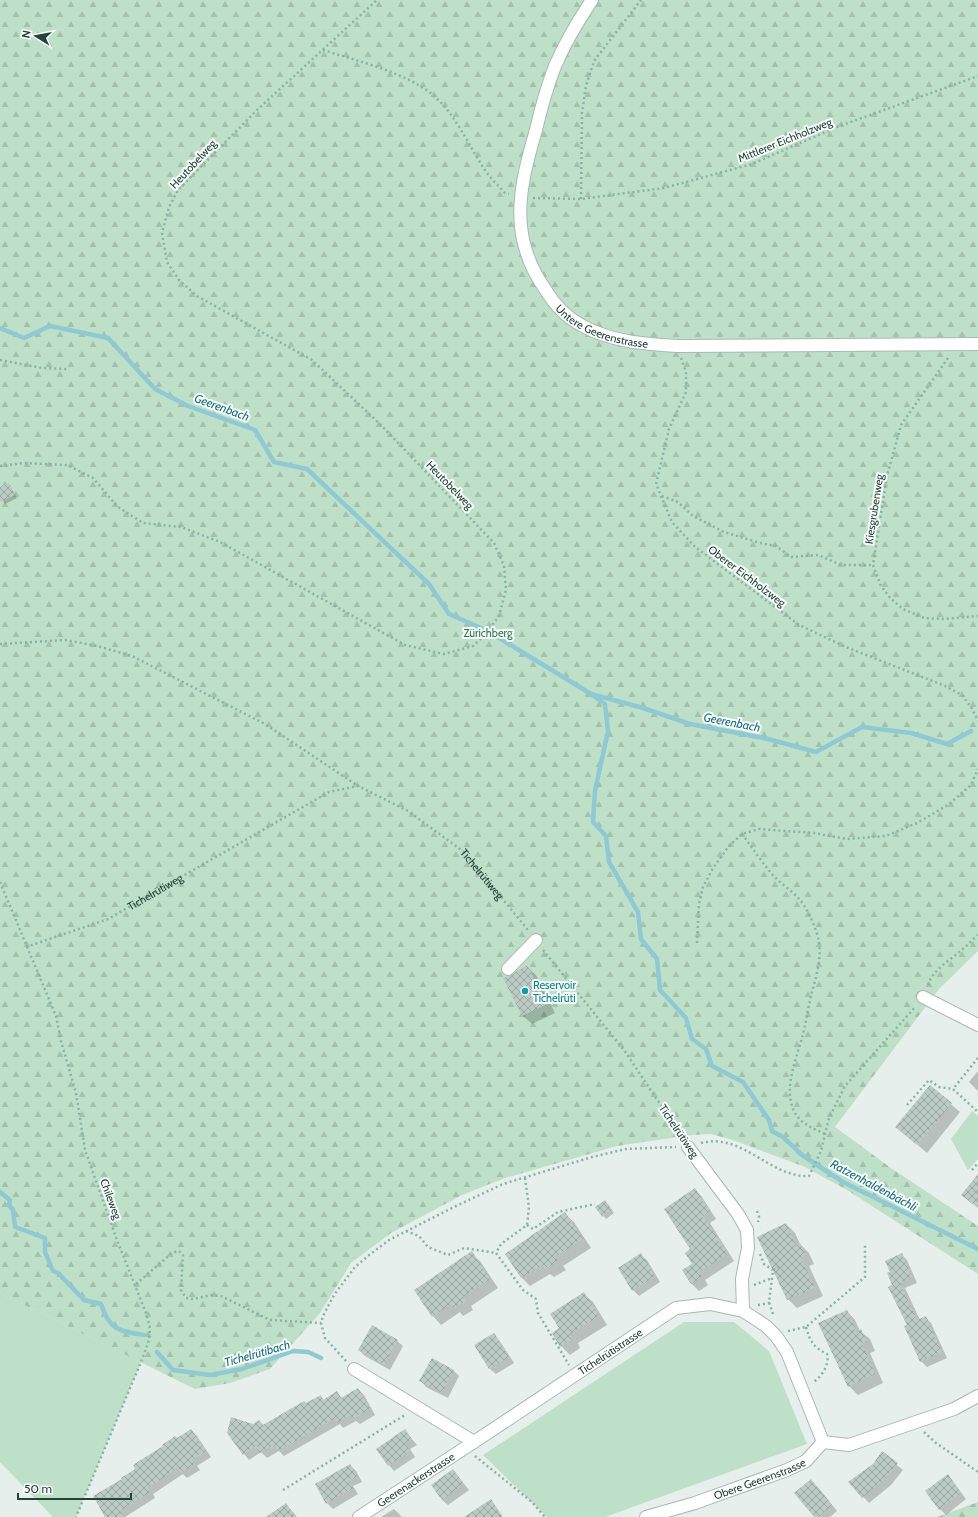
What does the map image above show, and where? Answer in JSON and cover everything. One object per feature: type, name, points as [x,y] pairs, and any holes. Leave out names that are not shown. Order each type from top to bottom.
[{"type":"street","name":"Untere Geerenstrasse","points":[[592,0],[562,51],[555,67],[547,89],[526,166],[520,198],[522,232],[528,256],[540,282],[561,310],[581,325],[600,334],[633,342],[678,346],[978,344]]},
{"type":"street","points":[[508,969],[536,940]]},
{"type":"street","points":[[923,997],[978,1025]]},
{"type":"street","name":"Tichelrütiweg","points":[[688,1146],[738,1214],[747,1230],[748,1248],[742,1279],[743,1311]]},
{"type":"street","name":"Tichelrütistrasse","points":[[469,1445],[574,1374],[676,1308],[710,1304],[743,1311],[766,1326],[776,1336],[787,1352],[822,1442]]},
{"type":"street","points":[[354,1369],[417,1408],[469,1445]]},
{"type":"street","points":[[822,1442],[849,1445],[914,1424],[954,1409],[978,1396]]},
{"type":"street","name":"Obere Geerenstrasse","points":[[646,1517],[709,1499],[787,1470],[806,1461],[822,1442]]},
{"type":"street","name":"Geerenackerstrasse","points":[[359,1517],[469,1445]]},
{"type":"path","name":"Heutobelweg","points":[[0,466],[24,462],[67,464],[92,478],[118,507],[143,523],[180,527],[220,542],[405,645],[444,654],[473,646],[484,636],[499,616],[506,590],[504,566],[494,543],[381,425],[312,360],[197,296],[179,280],[167,262],[162,233],[169,207],[178,190],[258,109],[323,50],[373,1],[377,0]]},
{"type":"path","points":[[581,199],[582,113],[586,86],[594,62],[640,0]]},
{"type":"path","points":[[323,50],[387,71],[415,83],[436,97],[452,118],[488,174],[505,193],[520,198]]},
{"type":"path","name":"Mittlerer Eichholzweg","points":[[520,198],[581,199],[664,188],[752,164],[837,127],[978,76]]},
{"type":"path","name":"Kiesgrubenweg","points":[[957,344],[901,425],[887,476],[873,565],[881,586],[891,599],[903,610],[924,618],[944,619],[978,616]]},
{"type":"path","name":"Oberer Eichholzweg","points":[[678,346],[686,372],[686,392],[669,430],[656,484],[672,522],[695,547],[799,625],[846,647],[945,686],[962,696],[971,707],[978,721]]},
{"type":"path","points":[[0,360],[42,368],[67,369]]},
{"type":"path","points":[[661,496],[678,502],[693,516],[724,532],[760,543],[776,546],[791,557],[818,555],[842,565],[873,565]]},
{"type":"path","points":[[0,644],[66,640],[97,646],[132,656],[265,724],[358,786]]},
{"type":"path","points":[[697,943],[699,904],[703,887],[713,868],[729,846],[742,834],[759,829],[814,833],[847,839],[886,836],[917,823],[948,805],[971,785],[978,769]]},
{"type":"path","name":"Tichelrütiweg","points":[[26,947],[108,919],[329,792],[358,786],[408,811],[464,852],[624,1050],[688,1146]]},
{"type":"path","points":[[742,834],[772,874],[800,900],[808,913],[818,941],[819,954],[816,981],[791,1078],[791,1100],[794,1112],[805,1125],[825,1134]]},
{"type":"path","name":"Chileweg","points":[[0,882],[56,1016],[61,1041],[76,1093],[85,1150],[117,1240],[136,1284],[150,1328],[149,1340],[141,1362],[76,1517]]},
{"type":"path","points":[[354,1369],[325,1338],[322,1323],[323,1316],[334,1295],[355,1267],[389,1240],[484,1192],[592,1157],[626,1149],[688,1146],[703,1142],[718,1141],[729,1143],[748,1151],[792,1175],[810,1176],[821,1151],[829,1118],[845,1086],[923,997],[930,979],[940,968],[978,935]]},
{"type":"path","points":[[953,1089],[978,1058]]},
{"type":"path","points":[[907,1105],[929,1080],[939,1087],[953,1089],[978,1112]]},
{"type":"path","points":[[972,1170],[978,1163]]},
{"type":"path","points":[[496,1253],[501,1244],[527,1225],[529,1206],[525,1178]]},
{"type":"path","points":[[527,1225],[533,1229],[558,1212],[594,1204]]},
{"type":"path","points":[[406,1231],[419,1236],[428,1247],[448,1255],[464,1248],[496,1253],[523,1290],[536,1299],[538,1313],[574,1374]]},
{"type":"path","points":[[776,1336],[792,1329],[806,1327],[865,1276],[865,1245]]},
{"type":"path","points":[[136,1284],[172,1253],[179,1251],[184,1255],[181,1290],[186,1298],[193,1299],[211,1295],[221,1296],[270,1320],[322,1323]]},
{"type":"path","points":[[773,1316],[769,1302],[773,1270],[778,1267]]},
{"type":"path","points":[[748,1287],[772,1278]]},
{"type":"path","points":[[801,1386],[818,1380],[824,1371],[828,1358],[827,1354],[817,1349],[809,1339],[806,1327]]},
{"type":"path","points":[[283,1490],[417,1408]]},
{"type":"path","points":[[914,1424],[936,1443],[978,1472]]},
{"type":"path","points":[[469,1445],[532,1502],[545,1517]]},
{"type":"green space","name":"Zürichberg","points":[[0,0],[978,0],[978,951],[939,989],[835,1127],[891,1168],[978,1226],[978,1274],[847,1190],[805,1167],[733,1140],[711,1134],[692,1135],[617,1146],[505,1178],[462,1195],[391,1233],[351,1263],[320,1313],[270,1369],[230,1383],[195,1389],[0,1293]]},
{"type":"green space","points":[[972,1111],[978,1116],[978,1159],[968,1170],[951,1139]]},
{"type":"green space","points":[[0,1293],[141,1362],[76,1517],[53,1517],[0,1462]]},
{"type":"green space","points":[[684,1322],[734,1322],[769,1351],[807,1444],[605,1517],[547,1517],[483,1455]]},
{"type":"green space","points":[[978,1502],[978,1517],[937,1517]]},
{"type":"building","points":[[9,483],[15,495],[0,502],[0,487]]},
{"type":"building","name":"Reservoir Tichelrüti","points":[[527,965],[547,1004],[522,1016],[503,978],[510,976]]},
{"type":"building","points":[[930,1085],[952,1103],[917,1145],[895,1127]]},
{"type":"building","points":[[978,1174],[978,1208],[961,1195]]},
{"type":"building","points":[[695,1188],[710,1211],[703,1216],[728,1254],[699,1272],[702,1277],[691,1284],[682,1270],[692,1264],[685,1253],[690,1249],[664,1209]]},
{"type":"building","points":[[605,1200],[612,1210],[602,1217],[595,1207]]},
{"type":"building","points":[[565,1212],[583,1239],[555,1257],[558,1261],[545,1269],[542,1265],[521,1278],[505,1254]]},
{"type":"building","points":[[786,1223],[796,1245],[800,1243],[806,1255],[801,1258],[815,1288],[787,1300],[757,1237]]},
{"type":"building","points":[[472,1251],[490,1279],[463,1297],[466,1301],[454,1308],[451,1304],[432,1317],[414,1290]]},
{"type":"building","points":[[641,1253],[655,1276],[632,1291],[618,1268]]},
{"type":"building","points":[[902,1253],[912,1277],[900,1283],[917,1320],[926,1316],[942,1352],[920,1362],[904,1326],[907,1325],[888,1287],[892,1285],[887,1273],[890,1272],[885,1261]]},
{"type":"building","points":[[584,1292],[599,1316],[570,1334],[572,1339],[560,1347],[552,1333],[559,1328],[550,1314]]},
{"type":"building","points":[[847,1310],[857,1332],[861,1329],[867,1342],[862,1344],[875,1374],[848,1387],[818,1323]]},
{"type":"building","points":[[372,1325],[398,1340],[384,1365],[358,1350]]},
{"type":"building","points":[[494,1333],[509,1357],[489,1369],[474,1345]]},
{"type":"building","points":[[432,1358],[454,1370],[442,1393],[419,1381]]},
{"type":"building","points":[[358,1388],[370,1409],[353,1419],[351,1415],[337,1423],[334,1419],[278,1451],[274,1445],[260,1453],[256,1446],[243,1455],[227,1433],[231,1417],[253,1424],[259,1420],[263,1425],[304,1401],[306,1403],[321,1395],[323,1400],[337,1391],[341,1398]]},
{"type":"building","points":[[191,1429],[206,1451],[192,1460],[195,1464],[181,1473],[178,1468],[148,1488],[150,1492],[120,1511],[124,1517],[105,1517],[93,1496],[122,1479],[121,1478],[135,1469],[133,1465],[163,1446],[162,1445],[175,1436],[177,1438]]},
{"type":"building","points":[[405,1429],[412,1439],[405,1443],[410,1451],[388,1466],[376,1449]]},
{"type":"building","points":[[882,1451],[898,1463],[885,1479],[862,1498],[848,1482],[873,1464]]},
{"type":"building","points":[[350,1464],[357,1476],[349,1481],[353,1488],[326,1504],[315,1484]]},
{"type":"building","points":[[453,1469],[464,1484],[442,1500],[431,1485]]},
{"type":"building","points":[[948,1474],[961,1493],[939,1510],[925,1491]]},
{"type":"building","points":[[811,1479],[832,1505],[818,1517],[814,1517],[794,1493]]},
{"type":"building","points":[[491,1499],[503,1517],[464,1517]]},
{"type":"building","points":[[286,1503],[296,1517],[266,1517]]},
{"type":"waterway","name":"Geerenbach","points":[[0,328],[24,338],[50,326],[108,338],[155,389],[188,406],[255,430],[274,462],[307,469],[429,584],[449,614],[481,628]]},
{"type":"waterway","name":"Geerenbach","points":[[496,636],[591,694],[643,708],[690,724],[768,739],[816,752],[862,727],[911,733],[947,744],[971,731]]},
{"type":"waterway","name":"Ratzenhaldenbächli","points":[[591,694],[605,704],[608,731],[595,791],[593,822],[606,836],[609,862],[638,912],[641,939],[657,959],[660,990],[686,1018],[692,1039],[706,1049],[712,1066],[743,1082],[769,1120],[772,1131],[783,1137],[802,1155],[843,1182],[978,1249]]},
{"type":"waterway","name":"Tichelrütibach","points":[[0,1192],[10,1200],[9,1205],[13,1210],[15,1227],[45,1238],[45,1252],[53,1271],[58,1273],[84,1300],[101,1304],[108,1320],[116,1328],[122,1331],[144,1335]]},
{"type":"waterway","name":"Tichelrütibach","points":[[157,1352],[173,1370],[210,1375],[242,1369],[293,1351],[308,1352],[321,1358]]},
{"type":"place","name":"Reservoir Tichelrüti","points":[[525,991]]}]
